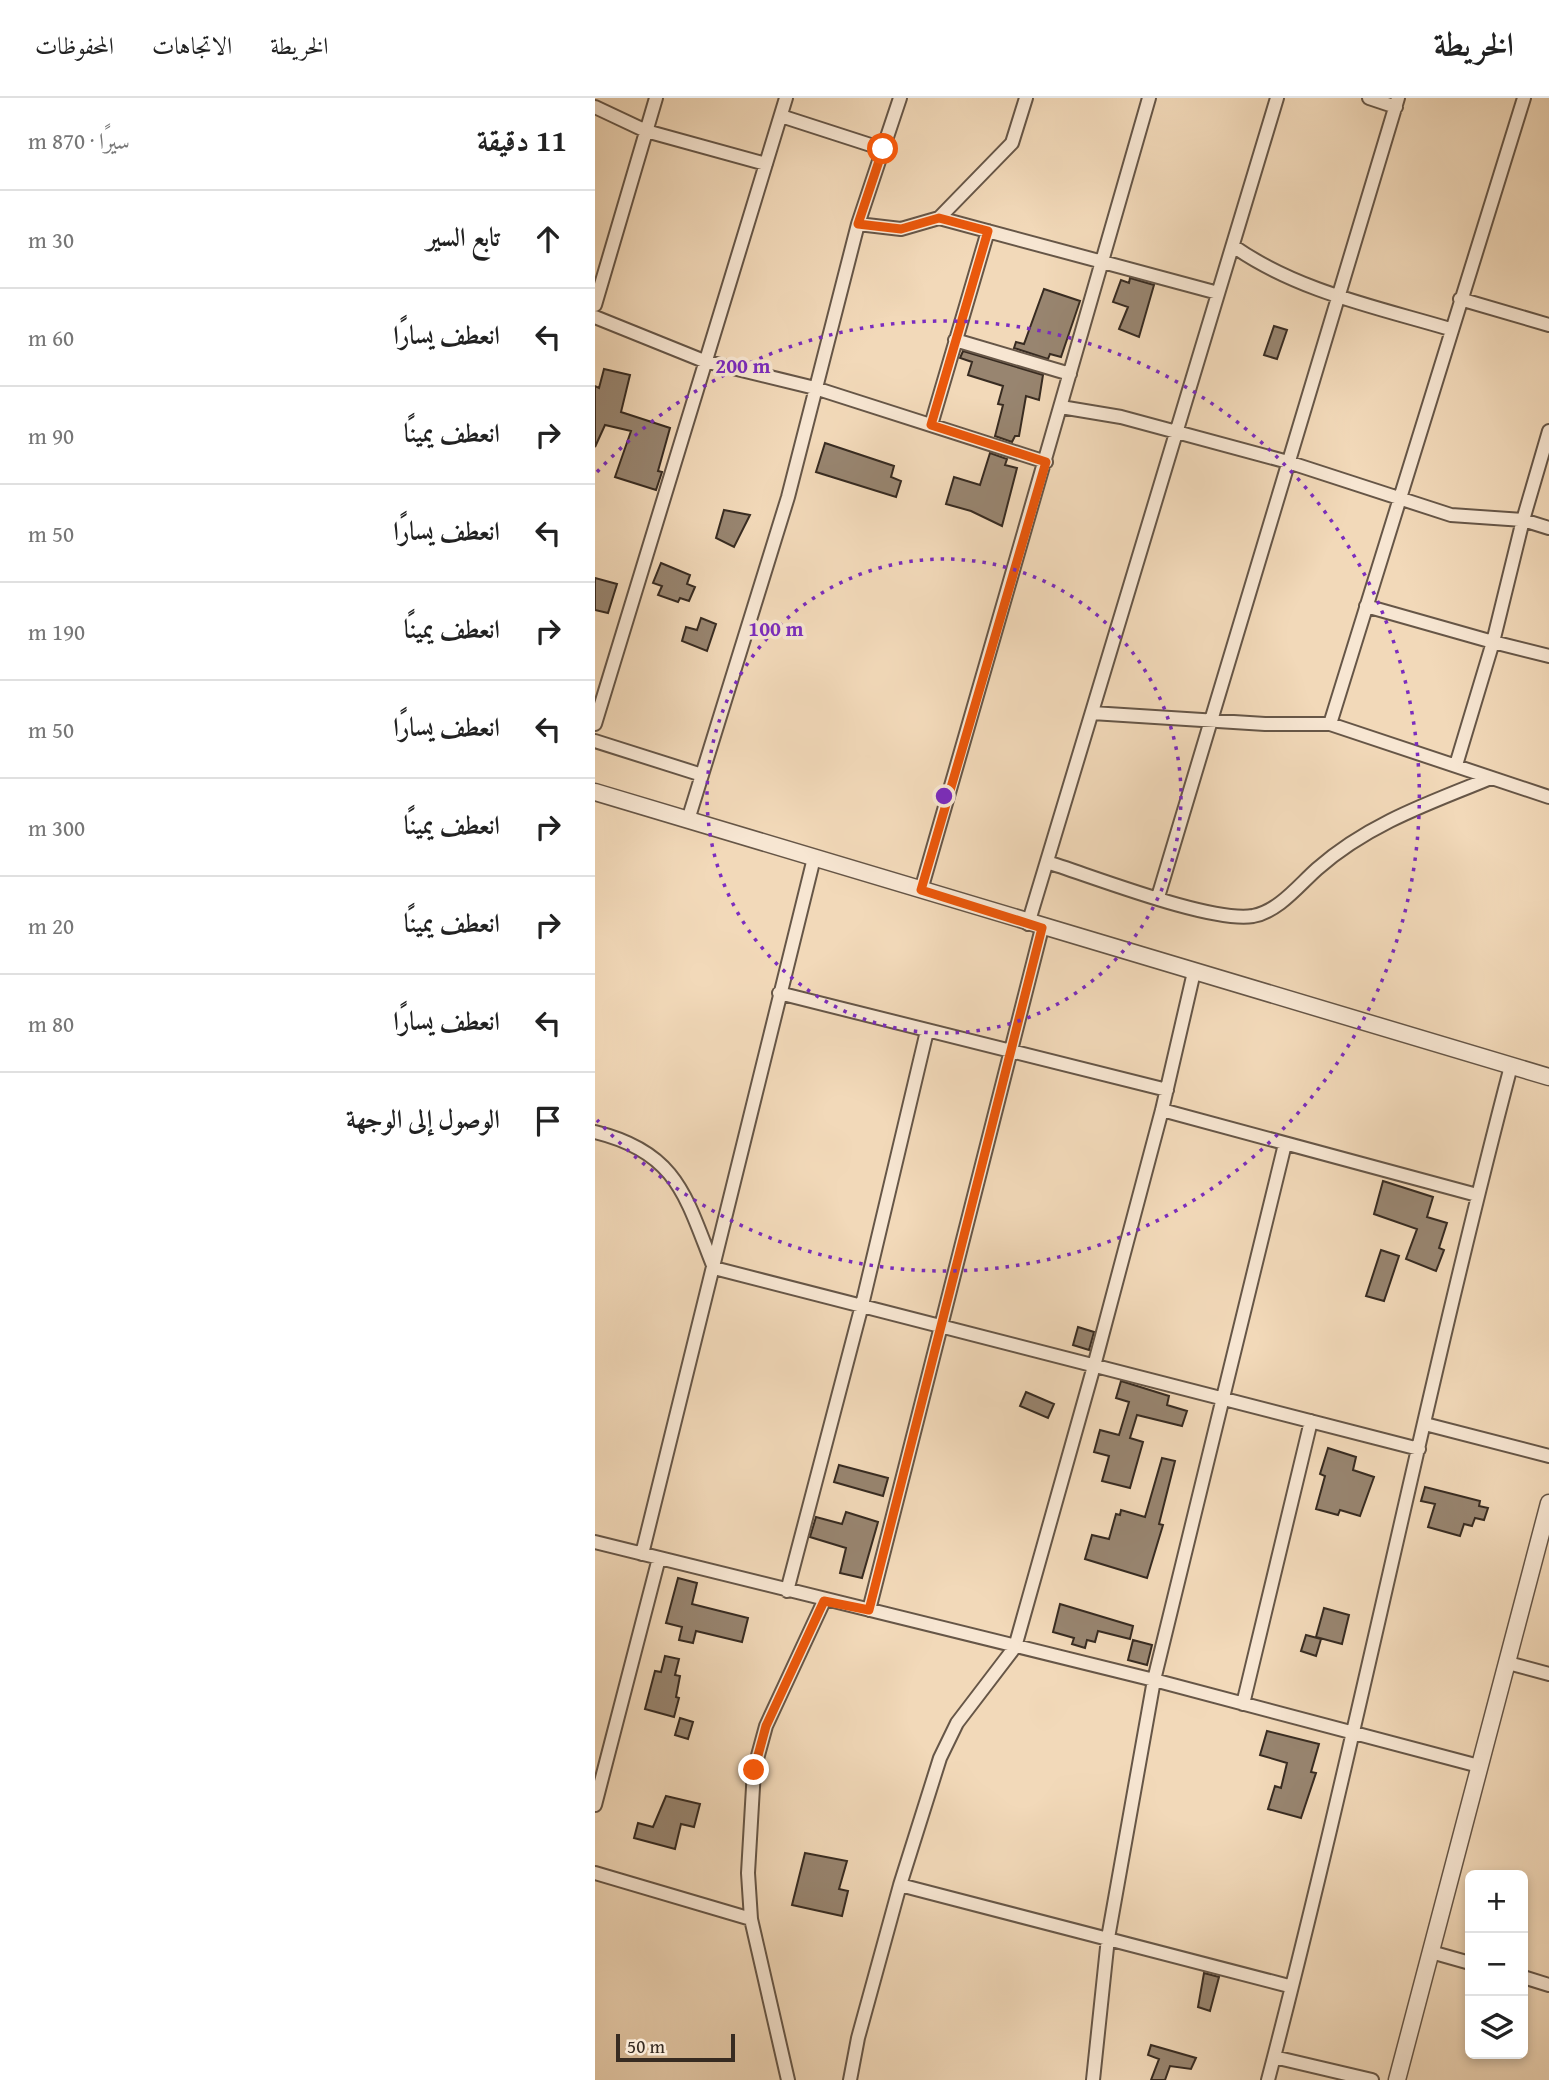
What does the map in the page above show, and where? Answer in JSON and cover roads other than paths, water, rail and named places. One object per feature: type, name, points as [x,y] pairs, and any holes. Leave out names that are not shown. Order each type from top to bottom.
[{"type":"street","points":[[595,305],[656,98]]},
{"type":"street","points":[[595,724],[786,98]]},
{"type":"street","points":[[688,820],[787,497],[858,224],[900,98]]},
{"type":"street","points":[[858,224],[901,229],[939,218],[1012,143],[1026,98]]},
{"type":"street","points":[[921,890],[1149,98]]},
{"type":"street","points":[[869,1610],[1010,1052],[1047,862],[1277,98]]},
{"type":"street","points":[[1158,897],[1397,103],[1369,98]]},
{"type":"street","points":[[1330,724],[1450,329],[1524,98]]},
{"type":"street","points":[[595,107],[646,131],[766,164]]},
{"type":"street","points":[[781,116],[883,149]]},
{"type":"street","points":[[939,218],[1218,293]]},
{"type":"street","points":[[931,425],[988,231]]},
{"type":"street","points":[[1233,246],[1269,271],[1339,296],[1450,329]]},
{"type":"street","points":[[1460,299],[1549,325]]},
{"type":"street","points":[[595,317],[704,361],[815,388],[1046,462]]},
{"type":"street","points":[[955,340],[1070,374]]},
{"type":"street","points":[[1061,407],[1177,431],[1288,462],[1398,500],[1451,515],[1523,520],[1549,528]]},
{"type":"street","points":[[1456,765],[1493,642],[1523,520],[1549,431]]},
{"type":"street","points":[[1366,606],[1549,656]]},
{"type":"street","points":[[1092,713],[1210,721],[1330,724],[1549,797]]},
{"type":"street","points":[[595,741],[702,775]]},
{"type":"street","points":[[1047,862],[1158,897],[1236,916],[1268,911],[1356,837],[1403,813],[1491,778]]},
{"type":"street","points":[[595,792],[1035,926],[1549,1077]]},
{"type":"street","points":[[642,1554],[814,859]]},
{"type":"street","points":[[850,2080],[858,2038],[932,1780],[953,1732],[1014,1647],[1094,1366],[1162,1110],[1194,972]]},
{"type":"street","points":[[779,993],[1167,1090]]},
{"type":"street","points":[[787,1591],[862,1304],[927,1031]]},
{"type":"street","points":[[1268,2080],[1289,1986],[1354,1735],[1477,1195],[1511,1066]]},
{"type":"street","points":[[1162,1110],[1477,1195]]},
{"type":"street","points":[[595,1132],[629,1143],[673,1174],[684,1192],[714,1268]]},
{"type":"street","points":[[1093,2080],[1108,1938],[1154,1680],[1285,1144]]},
{"type":"street","points":[[714,1268],[1419,1449]]},
{"type":"street","points":[[1243,1704],[1311,1421]]},
{"type":"street","points":[[1425,1424],[1549,1456]]},
{"type":"street","points":[[1397,2080],[1549,1503]]},
{"type":"street","points":[[595,1542],[824,1601],[1154,1680],[1479,1766]]},
{"type":"street","points":[[595,1805],[659,1558]]},
{"type":"street","points":[[788,2080],[751,1919],[748,1873],[754,1770],[766,1726],[824,1601]]},
{"type":"street","points":[[1508,1663],[1549,1674]]},
{"type":"street","points":[[595,1873],[751,1919]]},
{"type":"street","points":[[900,1885],[1289,1986]]},
{"type":"street","points":[[1431,1952],[1465,1962]]},
{"type":"street","points":[[1528,1979],[1549,1985]]},
{"type":"street","points":[[1273,2057],[1372,2080]]}]
